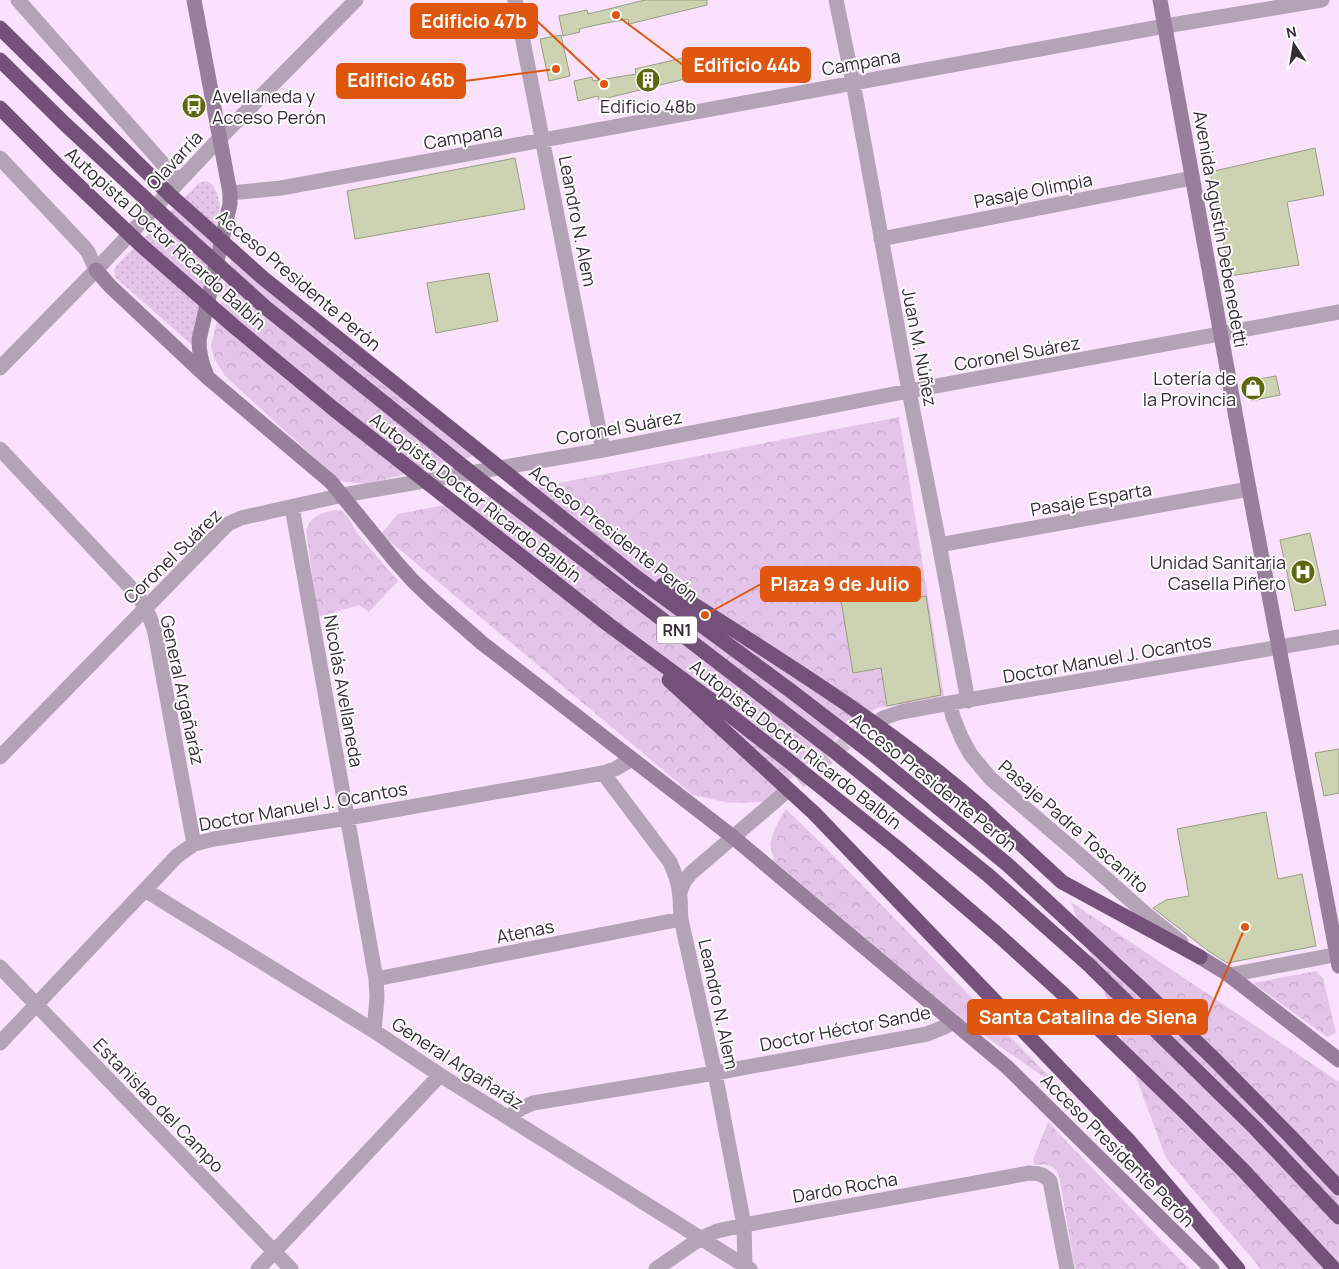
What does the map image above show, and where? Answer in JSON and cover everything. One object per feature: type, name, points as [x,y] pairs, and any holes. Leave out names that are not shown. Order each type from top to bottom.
[{"type":"highway","name":"Acceso Presidente Perón","points":[[0,28],[170,195],[263,278],[636,577],[873,754],[1008,865],[1213,1058],[1339,1188]]},
{"type":"highway","name":"Autopista Doctor Ricardo Balbín","points":[[0,60],[65,124],[265,306],[484,483],[819,739],[988,875],[1088,964],[1255,1128],[1339,1217]]},
{"type":"highway","name":"Autopista Doctor Ricardo Balbín","points":[[0,108],[142,246],[236,328],[342,416],[610,625],[708,698],[896,847],[996,933],[1060,991],[1177,1104],[1244,1171],[1334,1269]]},
{"type":"highway","points":[[584,535],[807,677],[898,740],[942,773],[1062,882],[1200,957]]},
{"type":"highway","points":[[610,625],[814,813],[1130,1142],[1238,1269]]},
{"type":"main road","points":[[194,0],[230,193],[228,216],[199,340],[201,359],[208,377]]},
{"type":"main road","name":"Avenida Agustín Debenedetti","points":[[1160,0],[1249,489],[1338,958]]},
{"type":"main road","name":"Acceso Presidente Perón","points":[[96,270],[110,286],[208,377],[332,482],[396,562],[433,600],[482,643],[733,837],[1007,1067],[1212,1269]]},
{"type":"main road","points":[[1200,957],[1229,975],[1339,1060]]},
{"type":"street","points":[[18,0],[179,182]]},
{"type":"street","name":"Olavarría","points":[[0,368],[96,270],[220,138],[356,0]]},
{"type":"street","name":"Leandro N. Alem","points":[[515,0],[603,450]]},
{"type":"street","name":"Juan M. Núñez","points":[[836,0],[853,82],[968,701]]},
{"type":"street","name":"Campana","points":[[230,193],[282,188],[853,82],[1322,0]]},
{"type":"street","points":[[0,158],[84,246],[96,270]]},
{"type":"street","name":"Pasaje Olimpia","points":[[881,239],[1192,178]]},
{"type":"street","name":"Coronel Suárez","points":[[0,757],[228,524],[241,518],[343,495],[603,450],[909,391],[1339,312]]},
{"type":"street","name":"General Argañaráz","points":[[0,449],[139,596],[146,607],[155,633],[194,844]]},
{"type":"street","name":"Pasaje Esparta","points":[[939,545],[1249,489]]},
{"type":"street","name":"Nicolás Avellaneda","points":[[292,506],[376,979],[377,997],[374,1031]]},
{"type":"street","name":"Doctor Manuel J. Ocantos","points":[[883,718],[901,712],[950,703],[1339,637]]},
{"type":"street","name":"Pasaje Padre Toscanito","points":[[950,703],[953,717],[962,739],[971,755],[990,778],[1146,914],[1200,957]]},
{"type":"street","name":"Doctor Manuel J. Ocantos","points":[[0,1043],[177,856],[194,844],[214,839],[348,818],[603,773],[615,769],[632,759]]},
{"type":"street","name":"Leandro N. Alem","points":[[603,773],[670,862],[676,877],[680,892],[681,919],[715,1073],[744,1225],[748,1267]]},
{"type":"street","points":[[680,892],[684,882],[691,873],[781,796]]},
{"type":"street","name":"General Argañaráz","points":[[145,890],[374,1031],[440,1075],[748,1267]]},
{"type":"street","name":"Atenas","points":[[376,979],[681,919]]},
{"type":"street","points":[[1229,975],[1338,958]]},
{"type":"street","name":"Estanislao del Campo","points":[[0,967],[291,1269]]},
{"type":"street","name":"Doctor Héctor Sande","points":[[508,1117],[534,1103],[715,1073],[927,1034],[954,1022]]},
{"type":"street","points":[[258,1269],[440,1075]]},
{"type":"street","name":"Dardo Rocha","points":[[656,1269],[701,1238],[744,1225],[1029,1173],[1038,1173],[1050,1181],[1067,1269]]},
{"type":"green space","points":[[206,181],[212,184],[217,193],[220,206],[193,346],[115,277],[114,271],[116,266],[199,183]]},
{"type":"green space","points":[[234,247],[489,452],[367,484],[340,481],[225,376],[214,358],[211,346]]},
{"type":"green space","points":[[899,417],[944,697],[877,708],[849,726],[765,802],[730,803],[693,795],[381,534],[398,514]]},
{"type":"green space","points":[[334,510],[342,511],[348,517],[357,533],[398,581],[369,612],[359,605],[318,617],[306,530],[311,521],[317,516]]},
{"type":"green space","points":[[786,809],[1061,1089],[968,1024],[774,861],[770,843],[775,828]]},
{"type":"green space","points":[[1071,902],[1339,1082],[1339,1269],[1261,1269],[1166,1158]]},
{"type":"green space","points":[[1316,971],[1323,978],[1336,1033],[1327,1037],[1253,983]]},
{"type":"green space","points":[[1048,1122],[1189,1269],[1075,1269],[1059,1175],[1051,1166],[1035,1165],[1033,1160]]},
{"type":"building","points":[[645,0],[707,0],[707,5],[629,24],[628,19],[601,24],[579,29],[580,32],[563,36],[559,16],[587,10],[588,14]]},
{"type":"building","points":[[561,35],[570,76],[549,81],[540,39]]},
{"type":"building","points":[[717,53],[722,73],[685,79],[599,100],[598,96],[578,101],[574,81],[592,77],[593,81],[636,74],[635,69],[682,58],[682,60]]},
{"type":"building","points":[[1315,148],[1324,195],[1287,202],[1299,265],[1230,276],[1210,172]]},
{"type":"building","points":[[515,158],[525,209],[355,239],[347,191]]},
{"type":"building","points":[[489,273],[498,321],[436,333],[427,283]]},
{"type":"building","points":[[1276,376],[1280,395],[1251,401],[1247,381]]},
{"type":"building","name":"Unidad Sanitaria Casella Piñero","points":[[1310,533],[1326,605],[1295,611],[1280,540]]},
{"type":"building","points":[[903,566],[908,599],[926,596],[941,695],[887,706],[881,668],[853,673],[837,576]]},
{"type":"building","points":[[1339,749],[1339,793],[1324,796],[1315,753]]},
{"type":"building","points":[[1266,812],[1278,879],[1302,874],[1316,946],[1227,963],[1153,908],[1166,900],[1189,896],[1177,829]]},
{"type":"tunnel","points":[[781,796],[863,728],[882,719]]},
{"type":"place","name":"Edificio 44b","points":[[616,15]]},
{"type":"place","name":"Edificio 46b","points":[[556,69]]},
{"type":"place","name":"Edificio 48b","points":[[648,80]]},
{"type":"place","name":"Edificio 47b","points":[[604,84]]},
{"type":"place","name":"Avellaneda y Acceso Perón","points":[[194,106]]},
{"type":"place","name":"Lotería de la Provincia","points":[[1253,388]]},
{"type":"place","name":"Unidad Sanitaria Casella Piñero","points":[[1303,572]]},
{"type":"place","name":"Plaza 9 de Julio","points":[[705,615]]},
{"type":"place","name":"Santa Catalina de Siena","points":[[1245,927]]}]
